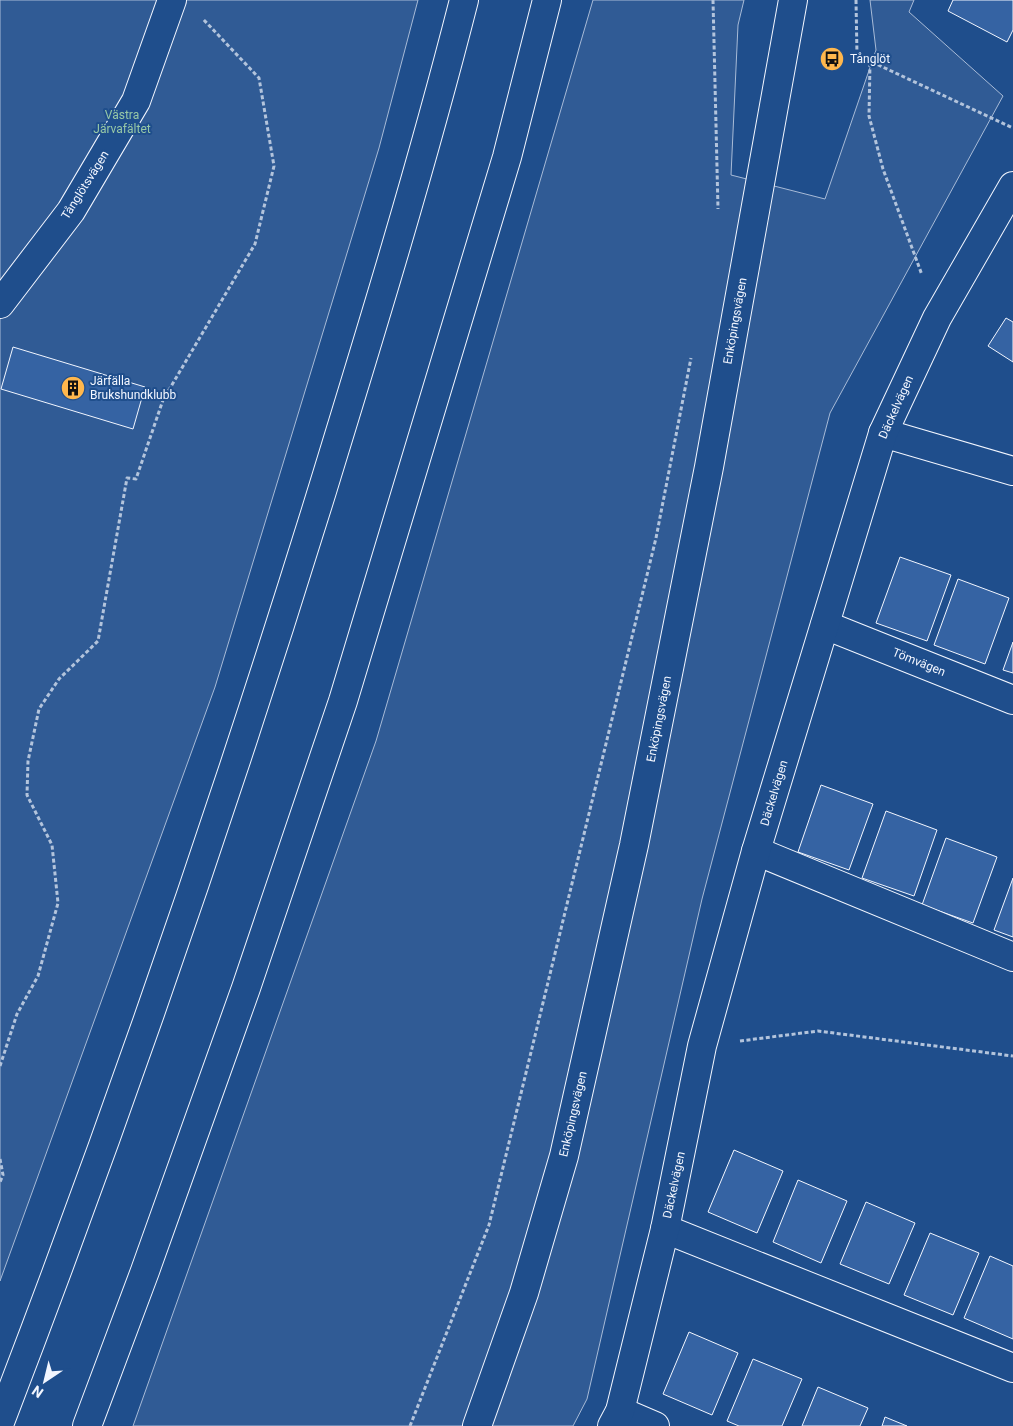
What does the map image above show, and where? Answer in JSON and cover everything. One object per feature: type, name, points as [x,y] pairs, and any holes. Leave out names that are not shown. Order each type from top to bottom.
[{"type":"main road","name":"Tånglötsvägen","points":[[0,304],[71,211],[136,101],[172,0]]},
{"type":"main road","points":[[0,1422],[70,1241],[152,1011],[264,677],[428,141],[464,0]]},
{"type":"main road","points":[[87,1426],[146,1271],[246,988],[343,702],[507,157],[547,0]]},
{"type":"main road","name":"Enköpingsvägen","points":[[477,1426],[524,1293],[564,1156],[632,855],[709,467],[793,0]]},
{"type":"main road","name":"Däckelvägen","points":[[616,1419],[664,1229],[702,1046],[756,851],[884,432],[937,318],[1013,186]]},
{"type":"main road","points":[[884,432],[1013,471]]},
{"type":"main road","name":"Tömvägen","points":[[825,625],[1013,700]]},
{"type":"main road","points":[[756,851],[1013,957]]},
{"type":"main road","points":[[664,1229],[1013,1368]]},
{"type":"main road","points":[[616,1419],[655,1426]]},
{"type":"path","points":[[713,0],[718,216]]},
{"type":"path","points":[[856,0],[857,55],[870,63],[1013,128]]},
{"type":"path","points":[[0,1066],[17,1014],[38,976],[58,903],[52,846],[27,795],[30,753],[40,709],[59,679],[98,641],[128,478],[136,479],[163,400],[255,244],[274,166],[260,78],[199,14]]},
{"type":"path","points":[[870,63],[869,116],[883,169],[937,318]]},
{"type":"path","points":[[410,1426],[489,1225],[656,538],[692,352]]},
{"type":"path","points":[[702,1046],[818,1031],[1013,1056]]},
{"type":"path","points":[[0,1159],[2,1175],[0,1182]]},
{"type":"shaded area","points":[[0,0],[418,0],[379,148],[215,687],[0,1281]]},
{"type":"shaded area","points":[[593,0],[744,0],[738,25],[731,175],[825,199],[876,50],[870,0],[914,0],[909,12],[1003,96],[830,413],[702,899],[587,1399],[573,1426],[133,1426],[376,741]]},
{"type":"building","points":[[953,0],[1013,0],[1013,30],[1007,42],[948,11]]},
{"type":"building","points":[[1006,318],[1013,322],[1013,362],[988,346]]},
{"type":"building","name":"Järfälla Brukshundklubb","points":[[13,347],[145,387],[133,429],[1,389]]},
{"type":"building","points":[[900,557],[951,575],[927,641],[876,623]]},
{"type":"building","points":[[958,579],[1009,598],[985,664],[934,645]]},
{"type":"building","points":[[1013,642],[1013,673],[1003,670]]},
{"type":"building","points":[[821,785],[873,804],[849,870],[798,852]]},
{"type":"building","points":[[886,811],[937,830],[914,896],[862,878]]},
{"type":"building","points":[[946,838],[997,857],[973,923],[922,905]]},
{"type":"building","points":[[1013,878],[1013,937],[994,930]]},
{"type":"building","points":[[734,1150],[783,1171],[757,1233],[708,1212]]},
{"type":"building","points":[[798,1180],[847,1201],[821,1263],[773,1242]]},
{"type":"building","points":[[866,1202],[915,1223],[889,1284],[840,1264]]},
{"type":"building","points":[[930,1233],[979,1253],[953,1315],[904,1295]]},
{"type":"building","points":[[990,1256],[1013,1266],[1013,1339],[964,1318]]},
{"type":"building","points":[[689,1332],[738,1353],[712,1415],[663,1394]]},
{"type":"building","points":[[753,1359],[802,1379],[782,1426],[739,1426],[727,1421]]},
{"type":"building","points":[[818,1387],[868,1408],[860,1426],[802,1426]]},
{"type":"building","points":[[885,1417],[907,1426],[882,1426]]},
{"type":"place","name":"Tånglöt","points":[[832,59]]},
{"type":"place","name":"Järfälla Brukshundklubb","points":[[73,388]]},
{"type":"park label","name":"Västra Järvafältet","points":[[122,122]]}]
